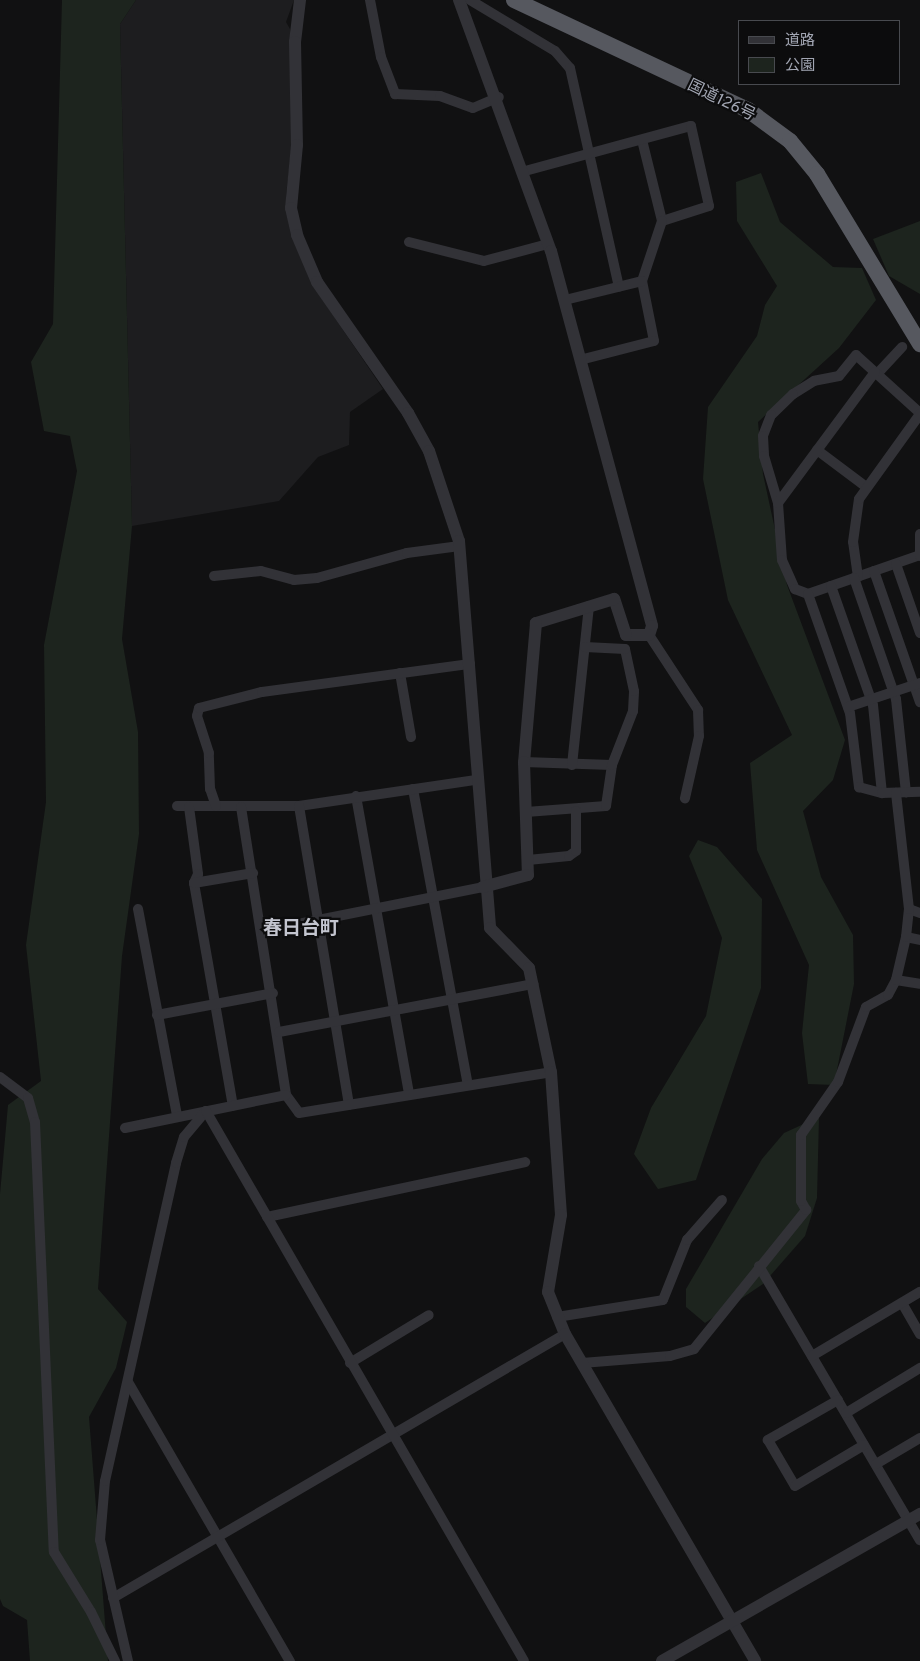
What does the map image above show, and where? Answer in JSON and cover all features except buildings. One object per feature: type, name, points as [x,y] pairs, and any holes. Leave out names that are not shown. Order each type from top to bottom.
[{"type":"highway","name":"国道126号","points":[[514,0],[748,110],[790,141],[817,174],[920,344]]},
{"type":"street","points":[[300,0],[295,42],[298,145],[291,208],[297,235],[316,282],[408,413],[429,451],[460,546],[470,664],[483,887],[490,928],[520,956],[534,984],[551,1072],[561,1215],[548,1292],[565,1334],[756,1661]]},
{"type":"street","points":[[370,0],[381,58],[395,94],[440,96],[472,108],[498,97]]},
{"type":"street","points":[[460,0],[525,171],[565,300],[652,626],[648,635]]},
{"type":"street","points":[[470,0],[555,51],[570,68],[619,287]]},
{"type":"street","points":[[525,171],[590,155],[691,126],[708,206],[662,221]]},
{"type":"street","points":[[580,360],[654,341],[642,281],[662,221],[642,140]]},
{"type":"street","points":[[409,242],[484,261],[548,244]]},
{"type":"street","points":[[565,300],[642,281]]},
{"type":"street","points":[[778,503],[876,373],[902,347]]},
{"type":"street","points":[[582,1363],[670,1356],[694,1349],[806,1210],[801,1201],[801,1135],[838,1082],[866,1007],[888,995],[896,980],[906,937],[909,909],[892,691],[856,578],[855,520],[865,486],[920,414],[856,355],[839,376],[814,381],[771,415],[765,425],[764,456],[778,503],[782,560],[795,589],[808,594],[856,578],[874,571],[920,556],[920,534]]},
{"type":"street","points":[[817,450],[865,486]]},
{"type":"street","points":[[214,576],[261,571],[294,580],[317,578],[407,553],[460,546]]},
{"type":"street","points":[[896,564],[920,633]]},
{"type":"street","points":[[874,571],[918,683],[920,702]]},
{"type":"street","points":[[831,586],[870,699],[882,793]]},
{"type":"street","points":[[808,594],[848,707],[859,787],[882,793],[920,792]]},
{"type":"street","points":[[263,930],[483,887],[528,874],[524,762],[536,623],[614,599],[626,635],[648,635]]},
{"type":"street","points":[[572,764],[589,606]]},
{"type":"street","points":[[648,635],[698,710],[699,736],[685,798]]},
{"type":"street","points":[[526,812],[576,811],[606,806],[612,765],[633,711],[625,649],[585,647]]},
{"type":"street","points":[[216,806],[210,789],[209,753],[197,716],[199,708],[262,692],[470,664]]},
{"type":"street","points":[[400,673],[411,737]]},
{"type":"street","points":[[848,707],[918,683]]},
{"type":"street","points":[[524,762],[612,765]]},
{"type":"street","points":[[177,806],[299,806],[356,796],[413,790],[476,780]]},
{"type":"street","points":[[413,790],[435,897],[468,1085]]},
{"type":"street","points":[[356,796],[409,1094]]},
{"type":"street","points":[[299,806],[338,1021],[349,1104]]},
{"type":"street","points":[[189,807],[198,874],[194,883],[233,1106]]},
{"type":"street","points":[[241,807],[273,993],[286,1095],[299,1114],[349,1104],[551,1072]]},
{"type":"street","points":[[528,860],[569,856],[576,851],[576,811]]},
{"type":"street","points":[[194,883],[253,873]]},
{"type":"street","points":[[138,909],[177,1116]]},
{"type":"street","points":[[909,909],[920,912]]},
{"type":"street","points":[[906,937],[920,940]]},
{"type":"street","points":[[896,980],[920,984]]},
{"type":"street","points":[[279,1032],[534,984]]},
{"type":"street","points":[[157,1015],[273,993]]},
{"type":"street","points":[[0,1077],[28,1098],[35,1122],[54,1552],[91,1612],[115,1661]]},
{"type":"street","points":[[125,1128],[286,1095]]},
{"type":"street","points":[[206,1112],[524,1661]]},
{"type":"street","points":[[128,1661],[100,1540],[105,1481],[178,1155],[184,1137],[206,1112]]},
{"type":"street","points":[[267,1217],[525,1162]]},
{"type":"street","points":[[557,1317],[663,1300],[687,1240],[722,1200]]},
{"type":"street","points":[[759,1266],[864,1445],[914,1517],[920,1540]]},
{"type":"street","points":[[812,1356],[920,1292]]},
{"type":"street","points":[[902,1303],[920,1334]]},
{"type":"street","points":[[350,1363],[429,1314]]},
{"type":"street","points":[[113,1598],[565,1334]]},
{"type":"street","points":[[846,1413],[920,1368]]},
{"type":"street","points":[[128,1382],[290,1661]]},
{"type":"street","points":[[838,1400],[768,1440],[795,1486],[864,1445]]},
{"type":"street","points":[[876,1464],[920,1438]]},
{"type":"street","points":[[662,1661],[914,1517]]},
{"type":"shaded area","points":[[136,0],[294,0],[286,22],[290,29],[293,134],[286,196],[318,293],[383,389],[350,412],[349,445],[318,457],[279,501],[132,526],[120,24]]},
{"type":"green space","points":[[62,0],[136,0],[120,24],[132,526],[122,639],[138,732],[139,834],[122,956],[98,1289],[127,1322],[116,1368],[89,1417],[108,1661],[30,1661],[27,1620],[3,1606],[0,1599],[0,1194],[8,1105],[41,1081],[26,945],[46,802],[44,645],[77,471],[70,436],[44,431],[31,362],[53,324]]},
{"type":"green space","points":[[761,173],[780,222],[833,267],[862,268],[876,300],[839,348],[758,422],[763,474],[787,585],[845,740],[833,780],[803,811],[821,877],[853,935],[854,984],[834,1085],[808,1084],[802,1033],[809,965],[757,850],[750,763],[792,735],[728,600],[703,479],[708,407],[757,336],[765,305],[777,286],[737,221],[736,182]]},
{"type":"green space","points":[[920,221],[920,294],[889,276],[873,239]]},
{"type":"green space","points":[[698,840],[717,847],[762,899],[761,988],[696,1180],[658,1189],[634,1154],[651,1108],[706,1016],[722,938],[689,856]]},
{"type":"green space","points":[[819,1117],[817,1198],[805,1236],[763,1284],[705,1323],[686,1307],[686,1289],[762,1159],[784,1133]]},
{"type":"district","name":"春日台町","points":[[301,930]]}]
